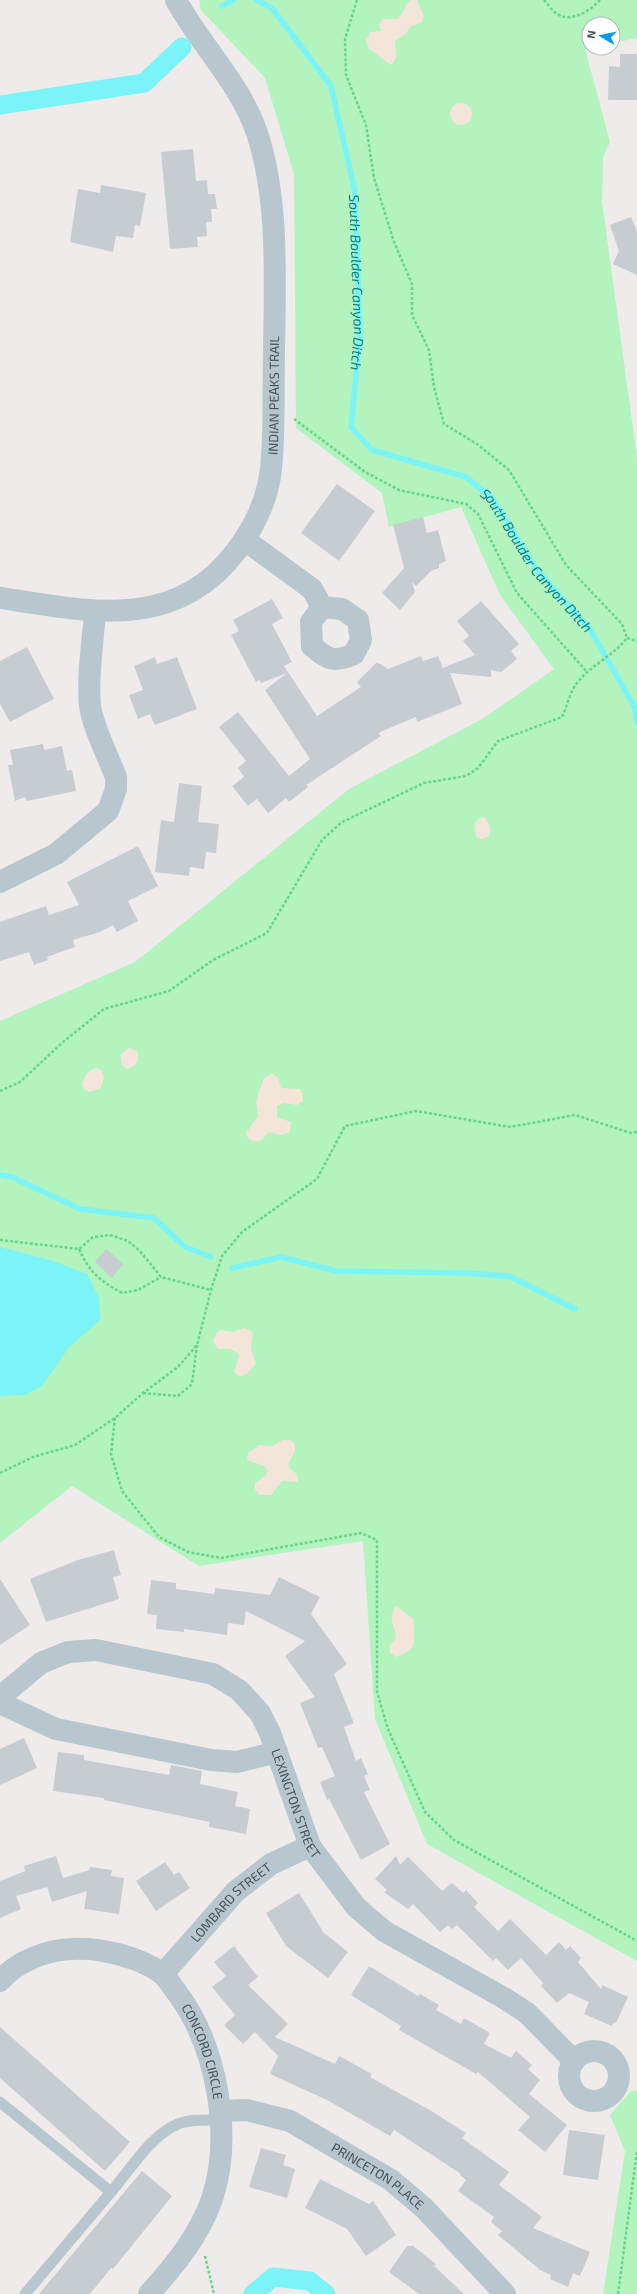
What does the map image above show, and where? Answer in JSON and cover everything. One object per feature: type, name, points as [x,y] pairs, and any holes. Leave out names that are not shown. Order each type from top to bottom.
[{"type":"street","name":"INDIAN PEAKS TRAIL","points":[[0,598],[95,612],[133,611],[171,602],[205,584],[229,562],[245,540],[260,511],[271,471],[274,330],[273,201],[269,178],[256,132],[236,89],[190,27],[176,0]]},
{"type":"street","points":[[245,540],[312,589],[322,607]]},
{"type":"street","points":[[0,882],[56,854],[108,811],[116,789],[116,777],[90,706],[89,673],[92,660],[95,612]]},
{"type":"street","name":"LEXINGTON STREET","points":[[0,1696],[42,1663],[68,1652],[96,1650],[213,1674],[239,1690],[260,1712],[277,1752],[310,1846],[356,1907],[384,1931],[504,1998],[527,2013],[574,2061]]},
{"type":"street","points":[[0,1703],[56,1729],[211,1760],[237,1762],[277,1752]]},
{"type":"street","name":"LOMBARD STREET","points":[[163,1974],[236,1891],[271,1864],[310,1846]]},
{"type":"street","name":"CONCORD CIRCLE","points":[[0,1982],[28,1960],[57,1950],[88,1948],[126,1956],[163,1974],[187,2007],[206,2043],[221,2115],[222,2152],[212,2198],[198,2230],[179,2260],[149,2294]]},
{"type":"street","name":"PRINCETON PLACE","points":[[221,2115],[247,2110],[290,2121],[391,2180],[424,2208],[505,2294]]},
{"type":"lane","points":[[0,2102],[111,2192]]},
{"type":"lane","points":[[25,2294],[156,2139],[167,2129],[188,2121],[221,2115]]},
{"type":"path","points":[[357,0],[345,39],[346,75],[366,125],[376,185],[394,242],[412,284],[412,315],[428,350],[434,388],[444,424],[477,444],[510,470],[566,565],[622,624],[627,638]]},
{"type":"path","points":[[544,0],[558,15],[577,17],[592,8],[600,0]]},
{"type":"path","points":[[290,417],[365,472],[399,490],[466,504],[478,514],[517,593],[587,672]]},
{"type":"path","points":[[627,638],[637,641]]},
{"type":"path","points":[[0,1091],[20,1082],[63,1042],[104,1009],[169,991],[214,960],[268,933],[322,840],[342,822],[424,783],[466,776],[478,768],[498,741],[562,717],[576,684],[587,672],[617,650],[627,638]]},
{"type":"path","points":[[143,1393],[178,1396],[192,1384],[197,1345],[211,1290],[222,1256],[242,1232],[317,1179],[345,1126],[416,1111],[510,1127],[575,1115],[631,1133],[637,1132]]},
{"type":"path","points":[[0,1240],[79,1249],[93,1238],[110,1235],[128,1241],[140,1251],[161,1277],[211,1290]]},
{"type":"path","points":[[79,1249],[85,1262],[99,1280],[122,1293],[138,1290],[161,1277]]},
{"type":"path","points":[[0,1473],[33,1457],[75,1445],[115,1418],[143,1393],[178,1367],[197,1345]]},
{"type":"path","points":[[115,1418],[111,1454],[122,1491],[158,1537],[188,1552],[221,1558],[361,1533],[377,1540],[377,1692],[388,1729],[425,1812],[454,1840],[637,1942]]},
{"type":"path","points":[[618,2294],[637,2151]]},
{"type":"path","points":[[198,2230],[214,2294]]},
{"type":"green space","points":[[199,0],[637,0],[637,38],[621,41],[621,16],[581,16],[581,56],[587,56],[610,142],[603,157],[602,201],[637,458],[637,1961],[427,1844],[375,1719],[363,1541],[199,1566],[72,1486],[0,1543],[0,1021],[135,962],[349,789],[484,718],[554,669],[500,595],[461,507],[389,527],[382,493],[296,428],[294,174],[265,78],[201,10]]},
{"type":"green space","points":[[632,2090],[637,2091],[637,2294],[603,2294],[625,2151],[610,2115]]},
{"type":"sand","points":[[411,0],[417,0],[424,16],[422,22],[410,27],[406,34],[395,41],[396,56],[391,65],[369,49],[366,41],[370,32],[381,31],[379,24],[383,19],[398,19],[405,9],[406,4]]},
{"type":"sand","points":[[461,103],[469,106],[472,114],[469,122],[461,125],[453,122],[450,114],[453,106]]},
{"type":"sand","points":[[482,817],[486,818],[491,830],[488,837],[482,839],[476,837],[474,827],[476,821]]},
{"type":"sand","points":[[129,1048],[137,1051],[139,1057],[136,1064],[127,1069],[122,1064],[121,1054]]},
{"type":"sand","points":[[97,1068],[102,1071],[104,1077],[101,1088],[90,1092],[84,1090],[82,1085],[85,1076],[91,1070]]},
{"type":"sand","points":[[272,1073],[278,1078],[281,1088],[300,1089],[303,1095],[303,1101],[297,1105],[284,1103],[277,1106],[277,1117],[291,1122],[290,1132],[281,1135],[269,1132],[262,1140],[252,1141],[248,1138],[246,1133],[258,1116],[256,1101],[264,1078]]},
{"type":"sand","points":[[244,1328],[253,1332],[251,1349],[256,1363],[248,1373],[240,1376],[234,1371],[239,1357],[238,1353],[230,1349],[218,1349],[213,1342],[217,1332],[221,1330],[233,1332]]},
{"type":"sand","points":[[283,1440],[291,1440],[295,1444],[295,1451],[288,1464],[290,1469],[297,1474],[298,1482],[282,1481],[271,1495],[259,1495],[255,1489],[255,1483],[265,1476],[268,1471],[264,1466],[247,1460],[248,1453],[259,1445],[272,1446]]},
{"type":"sand","points":[[397,1606],[414,1620],[414,1643],[409,1651],[396,1657],[390,1653],[389,1646],[396,1637],[392,1619],[394,1608]]},
{"type":"water","points":[[0,1247],[53,1261],[87,1274],[99,1297],[100,1320],[69,1347],[42,1386],[25,1395],[0,1396]]},
{"type":"building","points":[[621,54],[637,54],[637,100],[608,100],[609,66],[620,67]]},
{"type":"building","points":[[193,149],[196,181],[207,180],[208,194],[215,194],[217,209],[211,209],[212,222],[206,222],[207,236],[197,237],[198,247],[170,249],[161,152]]},
{"type":"building","points":[[101,185],[146,193],[140,226],[135,225],[133,238],[116,236],[113,252],[70,242],[78,189],[100,193]]},
{"type":"building","points":[[631,217],[637,231],[637,275],[613,264],[619,251],[610,225]]},
{"type":"building","points":[[337,484],[375,511],[339,561],[301,533]]},
{"type":"building","points":[[423,517],[427,533],[438,530],[446,561],[439,564],[439,568],[431,571],[416,586],[412,582],[415,592],[400,610],[382,593],[404,568],[393,525]]},
{"type":"building","points":[[272,599],[283,618],[272,624],[292,662],[284,666],[317,716],[361,687],[357,682],[377,662],[388,669],[421,656],[423,661],[438,656],[443,668],[475,655],[463,641],[469,636],[457,621],[481,601],[519,644],[511,651],[517,659],[501,672],[491,670],[491,677],[450,673],[462,704],[417,722],[416,717],[378,733],[381,736],[306,785],[308,787],[289,802],[286,798],[268,813],[257,799],[248,806],[232,786],[244,777],[238,768],[246,761],[219,727],[238,712],[289,776],[310,759],[265,690],[287,673],[261,683],[259,680],[256,682],[231,635],[239,631],[233,620]]},
{"type":"building","points":[[27,647],[54,699],[10,722],[0,704],[0,661]]},
{"type":"building","points":[[155,657],[157,664],[177,657],[197,709],[155,725],[150,714],[138,719],[129,695],[143,690],[134,666]]},
{"type":"building","points":[[43,744],[44,750],[62,746],[67,771],[72,770],[76,791],[27,801],[25,797],[15,801],[8,765],[13,765],[10,750]]},
{"type":"building","points":[[179,783],[202,786],[198,822],[219,824],[216,853],[206,852],[204,869],[190,867],[189,876],[155,872],[161,820],[174,822]]},
{"type":"building","points":[[138,846],[158,886],[128,901],[138,921],[117,932],[113,925],[100,932],[73,940],[75,947],[47,957],[48,960],[34,965],[29,952],[0,961],[0,922],[46,906],[49,915],[79,905],[67,882]]},
{"type":"building","points":[[106,1249],[123,1264],[112,1278],[95,1262]]},
{"type":"building","points":[[114,1550],[121,1575],[113,1577],[119,1599],[46,1622],[30,1579],[78,1560]]},
{"type":"building","points":[[279,1577],[320,1597],[311,1614],[347,1664],[334,1674],[354,1723],[344,1727],[356,1761],[361,1758],[368,1774],[364,1776],[370,1790],[364,1792],[390,1844],[361,1860],[329,1799],[327,1800],[320,1782],[335,1776],[322,1747],[318,1748],[300,1703],[315,1697],[285,1656],[305,1641],[246,1611],[244,1625],[228,1623],[227,1635],[184,1629],[184,1632],[156,1629],[157,1615],[147,1614],[151,1580],[176,1583],[176,1589],[214,1594],[215,1588],[270,1595]]},
{"type":"building","points":[[0,1579],[30,1625],[0,1645]]},
{"type":"building","points":[[24,1738],[37,1768],[0,1785],[0,1749]]},
{"type":"building","points":[[58,1752],[84,1755],[84,1760],[169,1775],[171,1765],[202,1771],[200,1784],[238,1792],[235,1806],[250,1809],[246,1834],[209,1827],[210,1822],[104,1800],[104,1798],[53,1791]]},
{"type":"building","points":[[56,1856],[63,1878],[89,1870],[90,1867],[112,1870],[111,1876],[124,1878],[119,1914],[84,1909],[87,1891],[52,1902],[47,1887],[16,1896],[21,1909],[0,1918],[0,1881],[25,1871],[24,1866]]},
{"type":"building","points":[[396,1856],[400,1865],[408,1857],[442,1891],[452,1883],[463,1893],[466,1890],[478,1903],[474,1907],[498,1931],[510,1919],[546,1955],[559,1942],[566,1950],[570,1946],[581,1958],[578,1962],[601,1989],[602,1985],[628,1997],[616,2023],[614,2022],[612,2026],[584,2014],[589,2002],[569,1993],[557,2003],[541,1986],[543,1983],[521,1958],[508,1970],[496,1958],[493,1961],[457,1925],[452,1929],[448,1925],[440,1932],[413,1904],[408,1909],[384,1892],[387,1890],[375,1879]]},
{"type":"building","points":[[165,1862],[174,1875],[179,1872],[190,1888],[156,1911],[136,1881]]},
{"type":"building","points":[[299,1893],[324,1933],[348,1952],[328,1978],[286,1946],[266,1913]]},
{"type":"building","points":[[234,1946],[258,1977],[248,1985],[288,2024],[275,2037],[335,2064],[339,2056],[372,2074],[370,2077],[433,2112],[466,2133],[462,2138],[509,2172],[499,2185],[542,2217],[533,2228],[590,2252],[580,2276],[573,2273],[568,2287],[550,2279],[551,2275],[540,2270],[498,2235],[502,2231],[491,2222],[494,2217],[458,2191],[466,2180],[460,2175],[461,2174],[394,2130],[390,2136],[327,2100],[270,2074],[278,2056],[255,2032],[243,2044],[224,2025],[235,2015],[212,1987],[226,1976],[214,1962]]},
{"type":"building","points":[[369,1966],[418,1996],[420,1994],[439,2005],[436,2010],[461,2024],[464,2018],[490,2033],[484,2044],[511,2058],[516,2051],[532,2065],[528,2069],[540,2080],[529,2094],[567,2125],[545,2152],[518,2130],[530,2117],[478,2072],[476,2074],[399,2030],[401,2026],[351,1995]]},
{"type":"building","points":[[0,2027],[130,2142],[105,2171],[0,2078]]},
{"type":"building","points":[[569,2130],[605,2135],[598,2180],[563,2175]]},
{"type":"building","points":[[261,2148],[286,2155],[283,2165],[295,2169],[287,2198],[249,2187]]},
{"type":"building","points":[[142,2171],[172,2196],[113,2269],[111,2268],[90,2294],[39,2294]]},
{"type":"building","points":[[320,2179],[369,2204],[373,2201],[396,2235],[366,2256],[347,2229],[305,2208]]},
{"type":"building","points":[[407,2246],[413,2246],[436,2264],[434,2266],[464,2294],[419,2294],[389,2272]]},
{"type":"waterway","name":"South Boulder Canyon Ditch","points":[[222,6],[233,0]]},
{"type":"waterway","name":"South Boulder Canyon Ditch","points":[[257,0],[272,8],[331,86],[355,192],[360,335],[351,427],[372,450],[466,477],[492,498],[536,569],[590,629],[635,708],[637,723]]},
{"type":"waterway","name":"South Boulder Canyon Ditch","points":[[0,105],[144,83],[182,47]]},
{"type":"waterway","points":[[0,1175],[12,1177],[80,1209],[154,1218],[185,1247],[211,1257]]},
{"type":"waterway","points":[[232,1268],[281,1257],[336,1271],[464,1273],[509,1276],[575,1309]]},
{"type":"waterway","name":"South Boulder Canyon Ditch","points":[[253,2294],[273,2277],[310,2281],[326,2294]]}]
